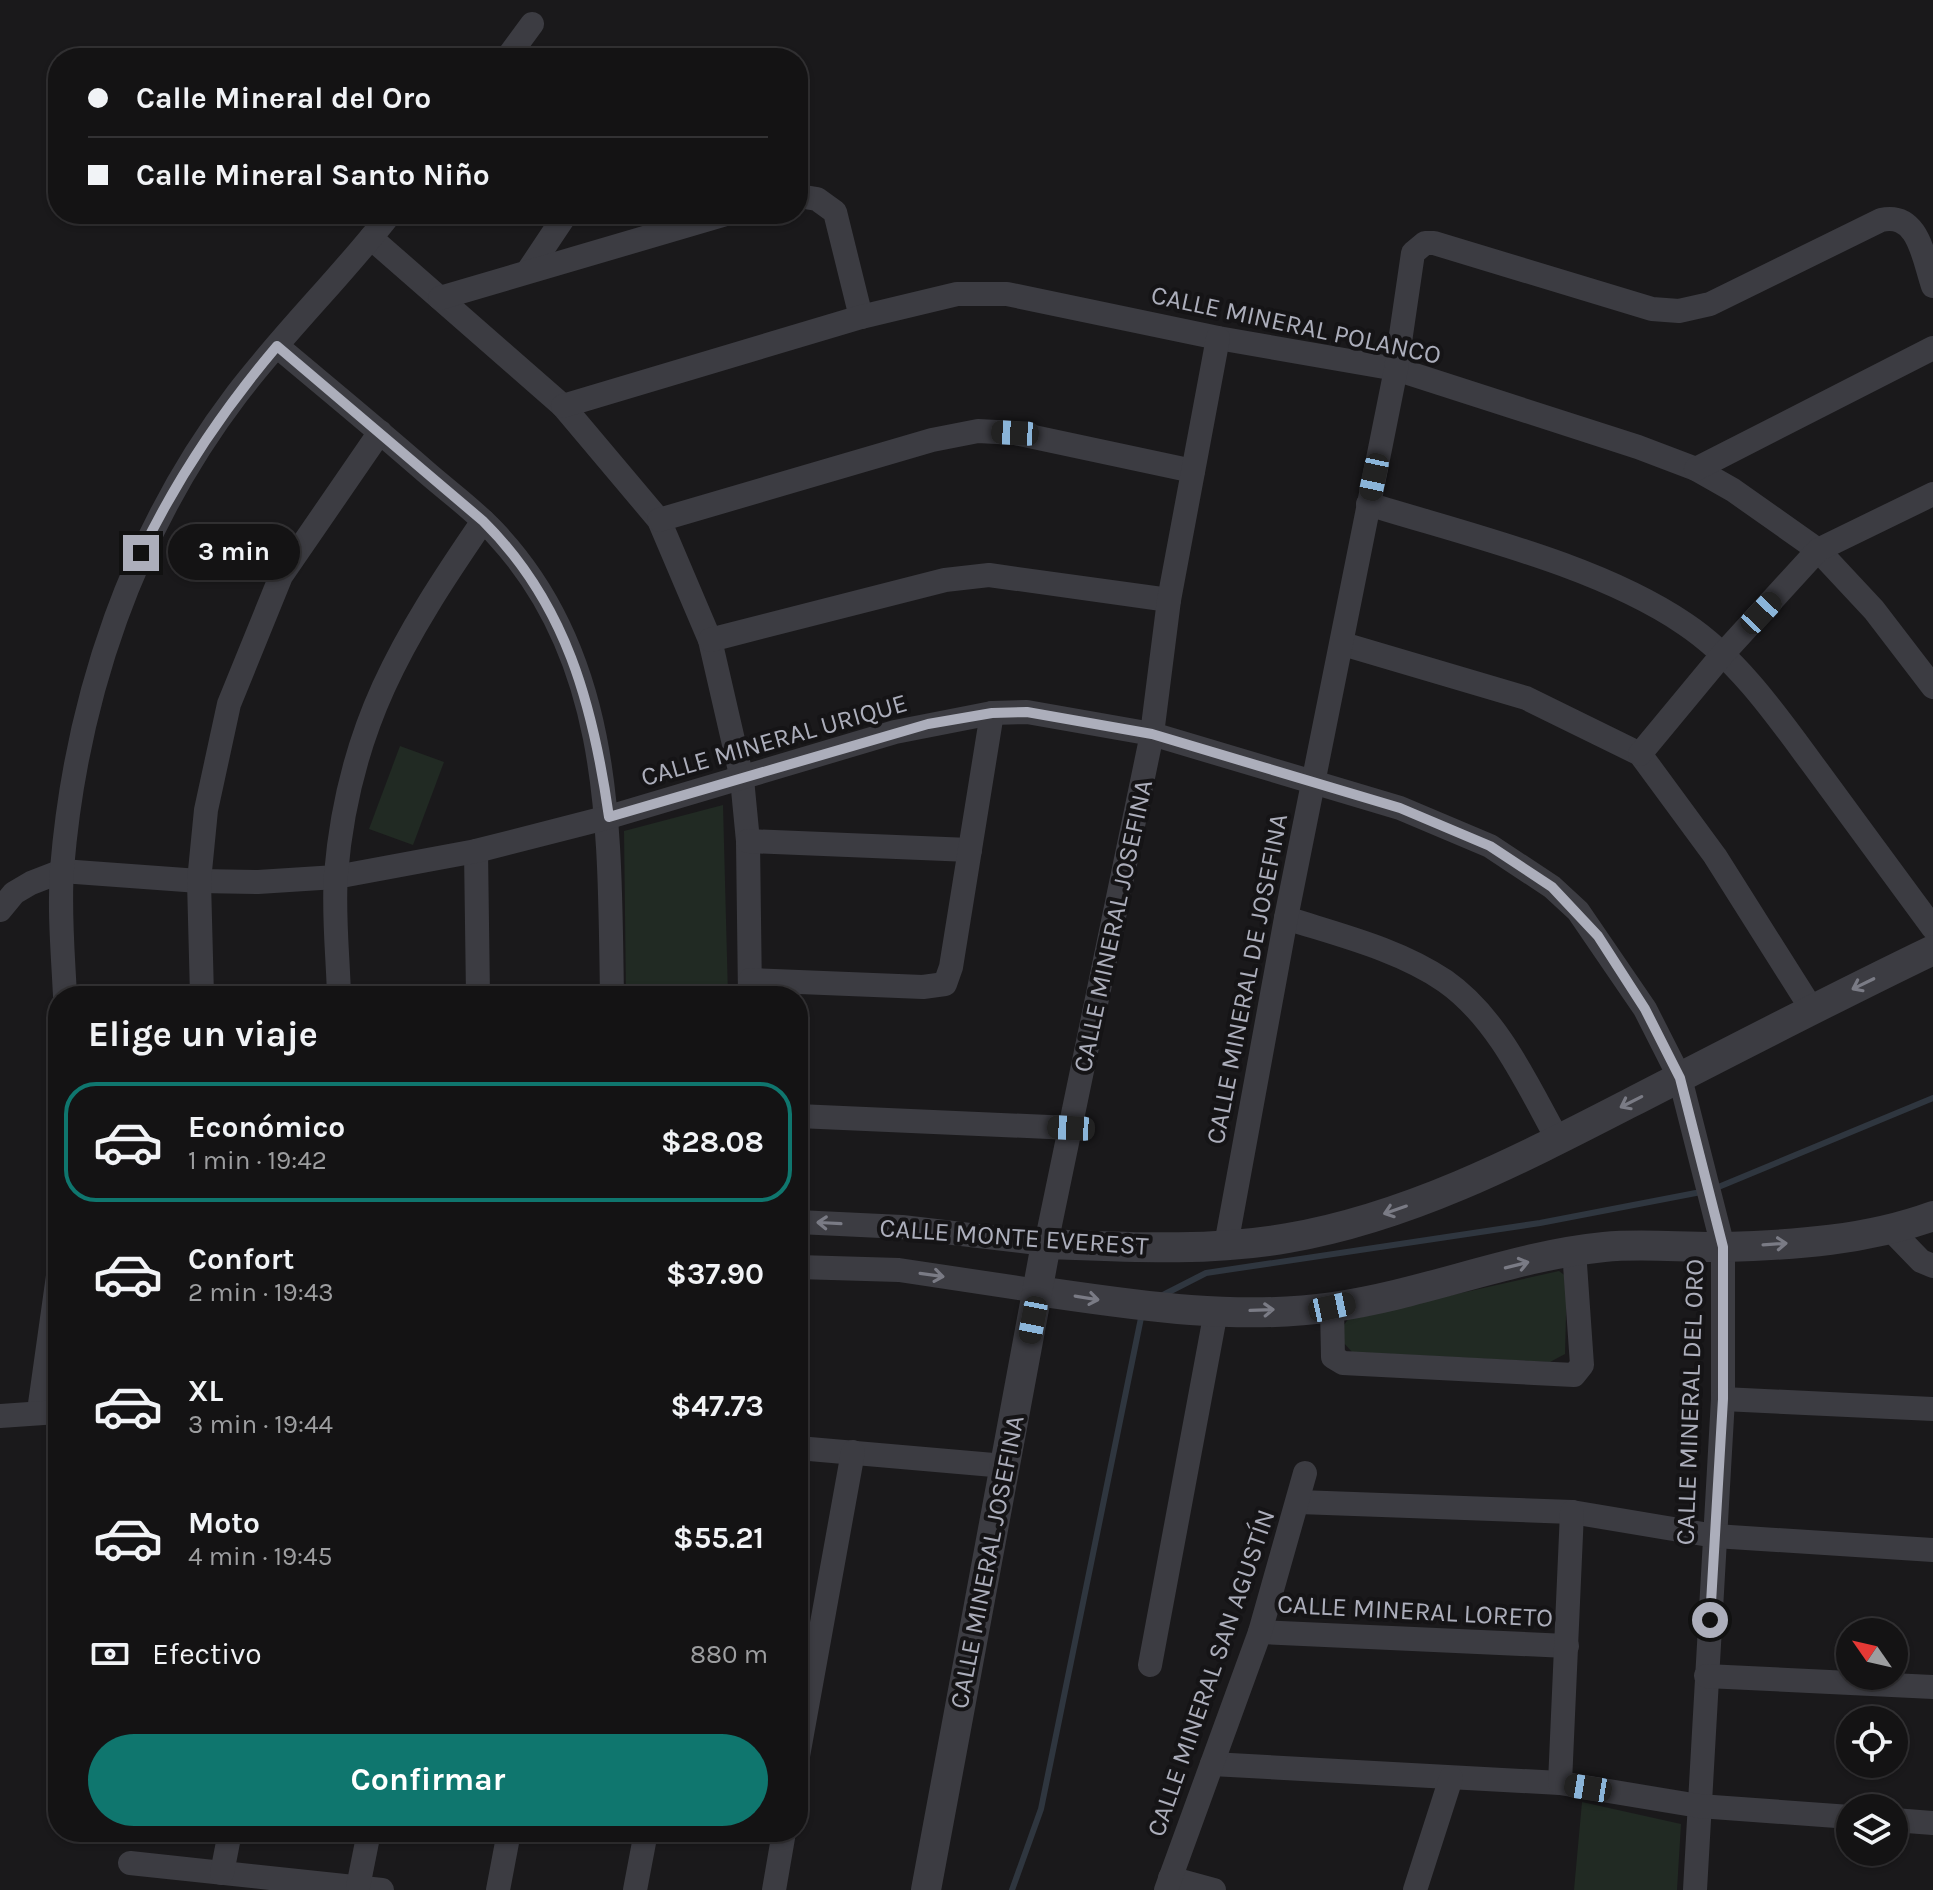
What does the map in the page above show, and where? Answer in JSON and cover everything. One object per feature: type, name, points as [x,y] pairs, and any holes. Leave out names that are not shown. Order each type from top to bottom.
[{"type":"street","points":[[514,48],[532,24]]},
{"type":"street","points":[[808,198],[817,199],[835,212],[861,317]]},
{"type":"street","name":"CALLE MINERAL DE JOSEFINA","points":[[1226,1245],[1286,918],[1396,369],[1413,253],[1425,243],[1434,243],[1652,309],[1679,311],[1710,304],[1881,220],[1895,217],[1910,225],[1933,286]]},
{"type":"street","points":[[65,986],[62,871],[88,706],[130,576],[185,470],[237,394],[382,224]]},
{"type":"street","points":[[528,271],[559,224]]},
{"type":"street","points":[[440,298],[691,224]]},
{"type":"street","points":[[371,238],[563,406],[659,520],[710,640],[742,779],[748,841],[750,986]]},
{"type":"street","name":"CALLE MINERAL POLANCO","points":[[563,406],[861,317],[957,294],[1007,294],[1218,338],[1396,369],[1696,469],[1818,550],[1923,654],[1933,687]]},
{"type":"street","name":"CALLE MINERAL JOSEFINA","points":[[926,1890],[1046,1244],[1152,734],[1169,600],[1218,338]]},
{"type":"street","points":[[277,346],[483,521],[500,538],[534,585],[576,667],[598,739],[609,817],[612,986]]},
{"type":"street","points":[[1696,469],[1933,348]]},
{"type":"street","points":[[659,520],[932,440],[978,431],[1048,438],[1193,471]]},
{"type":"street","points":[[202,986],[199,881],[215,764],[242,664],[281,576],[380,432]]},
{"type":"street","points":[[1640,754],[1722,655],[1818,550],[1933,494]]},
{"type":"street","points":[[1368,504],[1544,559],[1628,593],[1685,624],[1722,655],[1785,726],[1933,928]]},
{"type":"street","points":[[339,986],[336,877],[347,791],[359,744],[384,681],[425,606],[483,521]]},
{"type":"street","points":[[710,640],[945,580],[989,575],[1169,600]]},
{"type":"street","points":[[1343,644],[1496,687],[1559,712],[1640,754],[1715,856],[1811,1008]]},
{"type":"street","points":[[808,988],[923,987],[945,984],[992,713]]},
{"type":"street","name":"CALLE MINERAL URIQUE","points":[[7,902],[62,871],[199,881],[336,877],[476,851],[609,817],[895,732],[992,713],[1041,714],[1152,734],[1313,782]]},
{"type":"street","name":"CALLE MINERAL DEL ORO","points":[[1313,782],[1400,808],[1457,831],[1490,846],[1552,887],[1598,936],[1645,1009],[1680,1078],[1723,1247],[1723,1399],[1695,1890]]},
{"type":"street","points":[[748,841],[970,850]]},
{"type":"street","points":[[476,851],[478,986]]},
{"type":"street","points":[[1286,918],[1378,948],[1446,982],[1475,1010],[1514,1060],[1558,1140]]},
{"type":"street","name":"CALLE MONTE EVEREST","points":[[808,1222],[902,1227],[1046,1244],[1151,1249],[1288,1238],[1375,1216],[1448,1192],[1558,1140],[1811,1008],[1933,950]]},
{"type":"street","points":[[808,1116],[1071,1128]]},
{"type":"street","name":"CALLE MONTE EVEREST","points":[[808,1267],[899,1270],[1145,1306],[1216,1311],[1332,1307],[1574,1250],[1825,1241],[1891,1230],[1933,1216]]},
{"type":"street","points":[[1891,1230],[1921,1261],[1933,1266]]},
{"type":"street","points":[[1332,1307],[1335,1360],[1343,1363],[1578,1374],[1582,1358],[1574,1250]]},
{"type":"street","points":[[1150,1665],[1216,1311]]},
{"type":"street","points":[[1723,1399],[1933,1409]]},
{"type":"street","points":[[0,1416],[48,1412]]},
{"type":"street","points":[[808,1449],[1005,1466]]},
{"type":"street","points":[[808,1701],[853,1452]]},
{"type":"street","name":"CALLE MINERAL SAN AGUSTÍN","points":[[1168,1884],[1260,1632],[1305,1473]]},
{"type":"street","points":[[1299,1502],[1572,1512],[1715,1536],[1933,1550]]},
{"type":"street","points":[[1560,1783],[1572,1512]]},
{"type":"street","name":"CALLE MINERAL LORETO","points":[[1260,1632],[1567,1646]]},
{"type":"street","points":[[1706,1676],[1933,1687]]},
{"type":"street","points":[[1212,1764],[1560,1783],[1699,1806],[1836,1816]]},
{"type":"street","points":[[1415,1890],[1451,1778]]},
{"type":"street","points":[[1908,1821],[1933,1823]]},
{"type":"street","points":[[222,1873],[228,1842]]},
{"type":"street","points":[[130,1863],[222,1873],[290,1885],[370,1889],[369,1842]]},
{"type":"street","points":[[498,1890],[507,1842]]},
{"type":"street","points":[[635,1890],[644,1842]]},
{"type":"street","points":[[774,1890],[782,1842]]},
{"type":"street","points":[[1168,1884],[1214,1890]]},
{"type":"shaded area","points":[[400,746],[444,762],[413,845],[369,829]]},
{"type":"shaded area","points":[[723,805],[728,986],[626,986],[624,831]]},
{"type":"shaded area","points":[[1559,1271],[1567,1277],[1565,1354],[1550,1362],[1352,1352],[1343,1342],[1341,1329],[1349,1318]]},
{"type":"shaded area","points":[[1582,1802],[1681,1824],[1677,1890],[1574,1890]]},
{"type":"waterway","points":[[1716,1188],[1933,1098]]},
{"type":"waterway","points":[[1161,1296],[1206,1273],[1540,1223],[1701,1192]]},
{"type":"waterway","points":[[1012,1890],[1041,1809],[1142,1313]]},
{"type":"route","points":[[141,553],[185,470],[237,394],[277,346],[483,521],[500,538],[534,585],[565,640],[589,702],[598,739],[609,817],[895,732],[962,717],[1027,712],[1152,734],[1400,808],[1490,846],[1526,869],[1578,911],[1598,936],[1645,1009],[1680,1078],[1707,1179],[1723,1247],[1723,1399],[1710,1620]]}]
